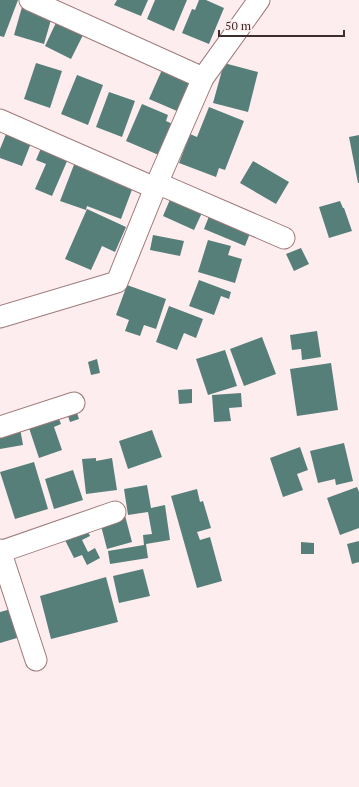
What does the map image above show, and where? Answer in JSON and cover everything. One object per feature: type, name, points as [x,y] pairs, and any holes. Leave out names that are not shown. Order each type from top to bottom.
[{"type":"street","points":[[30,0],[203,78]]},
{"type":"street","points":[[0,317],[117,282],[156,185],[203,78],[259,0]]},
{"type":"street","points":[[0,120],[284,238]]},
{"type":"street","points":[[0,427],[74,403]]},
{"type":"street","points":[[36,660],[0,551],[115,512]]},
{"type":"building","points":[[0,0],[18,0],[4,37],[0,36]]},
{"type":"building","points":[[24,0],[55,6],[44,44],[14,35]]},
{"type":"building","points":[[117,0],[148,0],[141,16],[114,5]]},
{"type":"building","points":[[155,0],[187,0],[174,31],[147,19]]},
{"type":"building","points":[[199,0],[206,0],[224,8],[209,44],[182,33],[192,9],[195,10]]},
{"type":"building","points":[[61,12],[88,25],[71,59],[45,46]]},
{"type":"building","points":[[36,63],[62,71],[50,108],[24,99]]},
{"type":"building","points":[[165,63],[193,76],[177,111],[149,99]]},
{"type":"building","points":[[224,63],[258,72],[248,112],[213,103]]},
{"type":"building","points":[[77,75],[103,85],[88,125],[61,114]]},
{"type":"building","points":[[109,92],[135,101],[122,137],[96,127]]},
{"type":"building","points":[[142,104],[168,115],[166,121],[175,125],[161,156],[126,141]]},
{"type":"building","points":[[209,107],[244,121],[225,170],[219,168],[216,177],[179,163],[190,134],[197,137]]},
{"type":"building","points":[[10,124],[35,133],[22,166],[0,158],[0,149]]},
{"type":"building","points":[[359,135],[359,183],[358,183],[349,137]]},
{"type":"building","points":[[44,141],[71,152],[52,196],[35,189],[46,164],[36,160]]},
{"type":"building","points":[[77,157],[136,179],[121,219],[87,206],[86,210],[60,201]]},
{"type":"building","points":[[253,161],[289,182],[276,204],[240,183]]},
{"type":"building","points":[[174,190],[206,204],[194,230],[163,216]]},
{"type":"building","points":[[215,201],[256,218],[245,246],[204,229]]},
{"type":"building","points":[[340,201],[352,231],[329,238],[319,207]]},
{"type":"building","points":[[87,209],[126,227],[115,252],[102,246],[91,270],[65,259]]},
{"type":"building","points":[[153,235],[184,241],[180,256],[150,250]]},
{"type":"building","points":[[208,240],[231,246],[228,255],[242,259],[235,283],[198,272]]},
{"type":"building","points":[[301,248],[309,264],[294,271],[286,254]]},
{"type":"building","points":[[199,280],[231,292],[229,299],[221,296],[214,315],[189,306]]},
{"type":"building","points":[[127,285],[166,299],[156,329],[144,325],[140,336],[125,331],[129,320],[116,315]]},
{"type":"building","points":[[169,306],[203,319],[196,338],[184,333],[177,350],[156,342]]},
{"type":"building","points":[[317,331],[321,357],[302,360],[301,349],[292,350],[290,335]]},
{"type":"building","points":[[262,337],[276,374],[244,386],[230,349]]},
{"type":"building","points":[[225,350],[237,386],[208,395],[196,359]]},
{"type":"building","points":[[97,359],[100,373],[91,375],[88,362]]},
{"type":"building","points":[[331,363],[338,410],[297,416],[290,369]]},
{"type":"building","points":[[192,389],[192,403],[179,404],[178,390]]},
{"type":"building","points":[[241,393],[242,407],[229,408],[231,421],[214,422],[212,395]]},
{"type":"building","points":[[54,406],[61,424],[54,427],[62,450],[39,458],[25,416]]},
{"type":"building","points":[[76,410],[79,419],[70,422],[67,413]]},
{"type":"building","points":[[18,417],[23,445],[0,449],[0,420]]},
{"type":"building","points":[[152,430],[162,457],[128,469],[119,441]]},
{"type":"building","points":[[344,443],[353,481],[336,485],[335,479],[318,483],[310,451]]},
{"type":"building","points":[[300,447],[308,470],[297,474],[303,490],[283,497],[270,458]]},
{"type":"building","points":[[96,458],[96,461],[112,458],[117,490],[86,494],[82,459]]},
{"type":"building","points":[[34,462],[48,509],[15,519],[0,472]]},
{"type":"building","points":[[73,470],[83,500],[54,509],[45,479]]},
{"type":"building","points":[[147,485],[151,508],[165,505],[170,540],[146,544],[148,558],[110,564],[108,551],[144,545],[143,535],[152,534],[148,512],[128,515],[124,489]]},
{"type":"building","points":[[357,487],[359,492],[359,528],[340,535],[327,498]]},
{"type":"building","points":[[197,489],[200,502],[203,501],[211,528],[197,532],[200,540],[210,537],[222,581],[197,588],[171,496]]},
{"type":"building","points":[[123,508],[132,542],[107,549],[98,514]]},
{"type":"building","points":[[84,523],[90,536],[82,540],[88,552],[95,548],[100,558],[87,565],[82,555],[74,558],[62,534]]},
{"type":"building","points":[[359,541],[359,562],[352,564],[347,544]]},
{"type":"building","points":[[301,542],[314,543],[314,554],[301,554]]},
{"type":"building","points":[[143,569],[150,596],[119,603],[113,576]]},
{"type":"building","points":[[106,577],[118,622],[51,639],[40,596]]},
{"type":"building","points":[[18,607],[27,635],[0,643],[0,612]]}]
